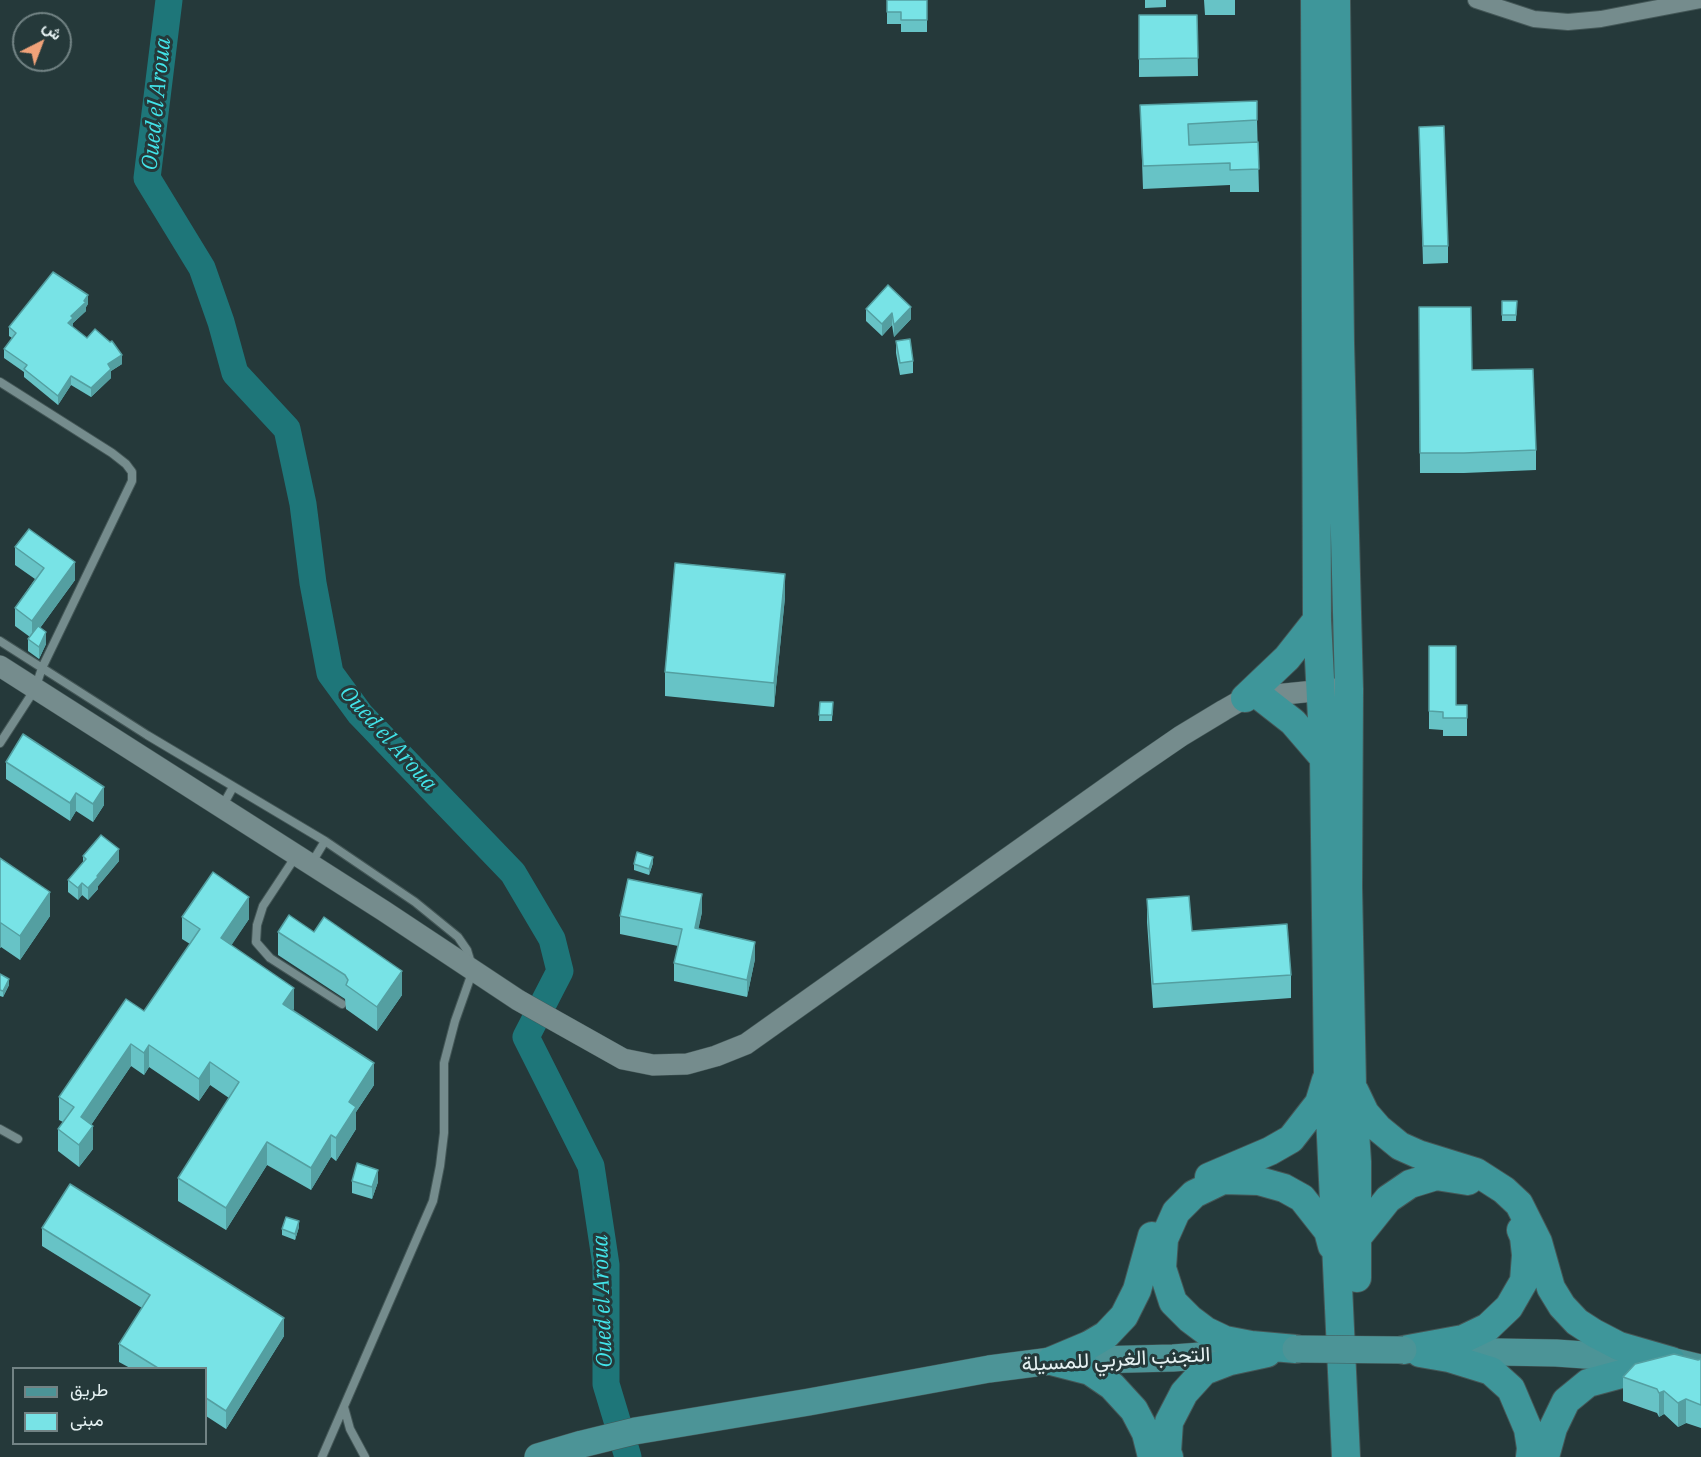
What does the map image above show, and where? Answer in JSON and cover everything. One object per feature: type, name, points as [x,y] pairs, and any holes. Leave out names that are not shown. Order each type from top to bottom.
[{"type":"highway","points":[[1315,0],[1317,620],[1340,1080],[1357,1162],[1360,1456]]},
{"type":"highway","points":[[1336,0],[1340,343],[1349,689],[1348,887],[1340,1080],[1338,1272]]},
{"type":"highway","points":[[1317,620],[1253,698],[1293,722],[1324,758]]},
{"type":"highway","points":[[1051,1361],[1106,1335],[1124,1316],[1137,1290],[1154,1227],[1170,1203],[1200,1181],[1270,1151],[1291,1139],[1340,1080]]},
{"type":"highway","points":[[1340,1080],[1378,1128],[1400,1146],[1476,1172],[1504,1190],[1519,1204],[1538,1242],[1551,1288],[1562,1306],[1577,1322],[1619,1346],[1671,1361]]},
{"type":"highway","points":[[1356,1239],[1388,1199],[1410,1184],[1437,1176],[1470,1181],[1492,1192],[1511,1208],[1520,1227],[1524,1237],[1526,1255],[1524,1281],[1509,1306],[1488,1327],[1463,1339],[1403,1350]]},
{"type":"highway","points":[[1296,1349],[1225,1340],[1206,1331],[1173,1302],[1162,1268],[1164,1239],[1176,1212],[1194,1194],[1223,1180],[1259,1181],[1284,1188],[1302,1198],[1328,1231],[1338,1272],[1360,1456]]},
{"type":"highway","points":[[1169,1457],[1167,1452],[1169,1422],[1184,1393],[1204,1371],[1258,1354],[1296,1349]]},
{"type":"highway","points":[[1403,1350],[1449,1358],[1491,1371],[1511,1389],[1519,1406],[1528,1429],[1530,1457]]},
{"type":"highway","points":[[1051,1361],[1090,1371],[1112,1386],[1134,1410],[1146,1433],[1152,1457]]},
{"type":"highway","points":[[1545,1457],[1553,1428],[1566,1401],[1588,1383],[1671,1361]]},
{"type":"main road","name":"التجنب الغربي للمسيلة","points":[[538,1457],[635,1431],[1051,1361],[1173,1358],[1296,1349],[1403,1350],[1556,1353],[1671,1361],[1701,1368]]},
{"type":"street","points":[[1476,0],[1534,19],[1568,22],[1601,19],[1700,0]]},
{"type":"street","points":[[0,666],[518,1000],[623,1059],[653,1065],[687,1065],[746,1044],[1181,736],[1253,698],[1349,689]]},
{"type":"lane","points":[[0,382],[112,453],[132,472],[132,481],[42,668],[35,688],[0,743]]},
{"type":"lane","points":[[0,641],[147,735],[325,841],[415,902],[458,937],[467,950],[473,970],[455,1021],[444,1063],[444,1133],[434,1201],[322,1457]]},
{"type":"lane","points":[[222,808],[233,787]]},
{"type":"lane","points":[[325,841],[304,860],[263,906],[256,925],[256,942],[270,958],[342,1005]]},
{"type":"lane","points":[[0,1129],[18,1139]]},
{"type":"lane","points":[[344,1407],[350,1429],[365,1457]]},
{"type":"building","points":[[887,0],[927,0],[927,20],[901,20],[901,12],[887,12]]},
{"type":"building","points":[[1139,15],[1197,15],[1198,58],[1139,59]]},
{"type":"building","points":[[1257,101],[1257,120],[1188,124],[1189,145],[1258,142],[1259,169],[1230,170],[1230,163],[1143,166],[1140,105]]},
{"type":"building","points":[[1444,126],[1448,246],[1423,246],[1419,127]]},
{"type":"building","points":[[53,272],[88,295],[84,301],[86,302],[71,316],[73,318],[68,323],[87,338],[95,329],[110,342],[112,341],[122,355],[108,364],[111,369],[91,388],[71,376],[58,396],[24,369],[27,365],[4,349],[16,333],[9,327]]},
{"type":"building","points":[[888,285],[911,307],[894,325],[892,313],[882,324],[866,309]]},
{"type":"building","points":[[1502,301],[1517,301],[1516,315],[1502,315]]},
{"type":"building","points":[[1419,307],[1471,307],[1472,370],[1533,369],[1536,450],[1420,453]]},
{"type":"building","points":[[910,339],[913,361],[900,363],[896,341]]},
{"type":"building","points":[[29,529],[75,562],[32,621],[15,608],[44,568],[15,547]]},
{"type":"building","points":[[675,563],[785,574],[774,683],[665,672]]},
{"type":"building","points":[[38,626],[46,632],[39,647],[28,639]]},
{"type":"building","points":[[1429,646],[1456,646],[1456,705],[1467,705],[1467,718],[1443,718],[1443,712],[1429,711]]},
{"type":"building","points":[[820,702],[833,702],[832,715],[819,715]]},
{"type":"building","points":[[23,734],[104,787],[93,804],[76,793],[70,803],[6,762]]},
{"type":"building","points":[[101,835],[119,849],[88,888],[82,883],[78,888],[68,880],[86,859],[83,856]]},
{"type":"building","points":[[637,852],[653,857],[649,869],[634,864]]},
{"type":"building","points":[[0,858],[50,892],[20,936],[1,923],[0,925]]},
{"type":"building","points":[[213,872],[249,897],[221,938],[294,988],[283,1004],[374,1063],[349,1102],[356,1107],[336,1138],[331,1135],[311,1168],[267,1142],[226,1208],[178,1178],[239,1082],[210,1062],[199,1079],[149,1045],[144,1053],[131,1044],[81,1117],[93,1126],[79,1145],[58,1129],[74,1107],[59,1097],[126,999],[144,1011],[200,929],[182,917]]},
{"type":"building","points":[[628,879],[702,894],[695,928],[755,942],[747,980],[674,963],[682,929],[620,916]]},
{"type":"building","points":[[1189,896],[1192,931],[1287,924],[1291,975],[1153,984],[1147,899]]},
{"type":"building","points":[[289,915],[314,932],[324,917],[402,971],[377,1007],[346,985],[348,980],[345,975],[278,932]]},
{"type":"building","points":[[0,974],[9,979],[3,991],[0,990]]},
{"type":"building","points":[[357,1163],[378,1170],[372,1187],[352,1181]]},
{"type":"building","points":[[70,1184],[284,1318],[226,1411],[207,1399],[207,1367],[156,1367],[119,1344],[150,1295],[42,1228]]},
{"type":"building","points":[[286,1217],[299,1221],[295,1234],[282,1229]]},
{"type":"building","points":[[1674,1354],[1701,1359],[1701,1405],[1686,1399],[1678,1403],[1664,1391],[1659,1393],[1657,1389],[1623,1377],[1635,1364]]},
{"type":"waterway","name":"Oued el Aroua","points":[[169,0],[147,178],[202,268],[221,322],[235,373],[287,429],[303,504],[313,583],[330,673],[360,714],[513,873],[552,939],[560,971],[526,1037],[591,1166],[606,1265],[606,1384],[628,1457]]}]
